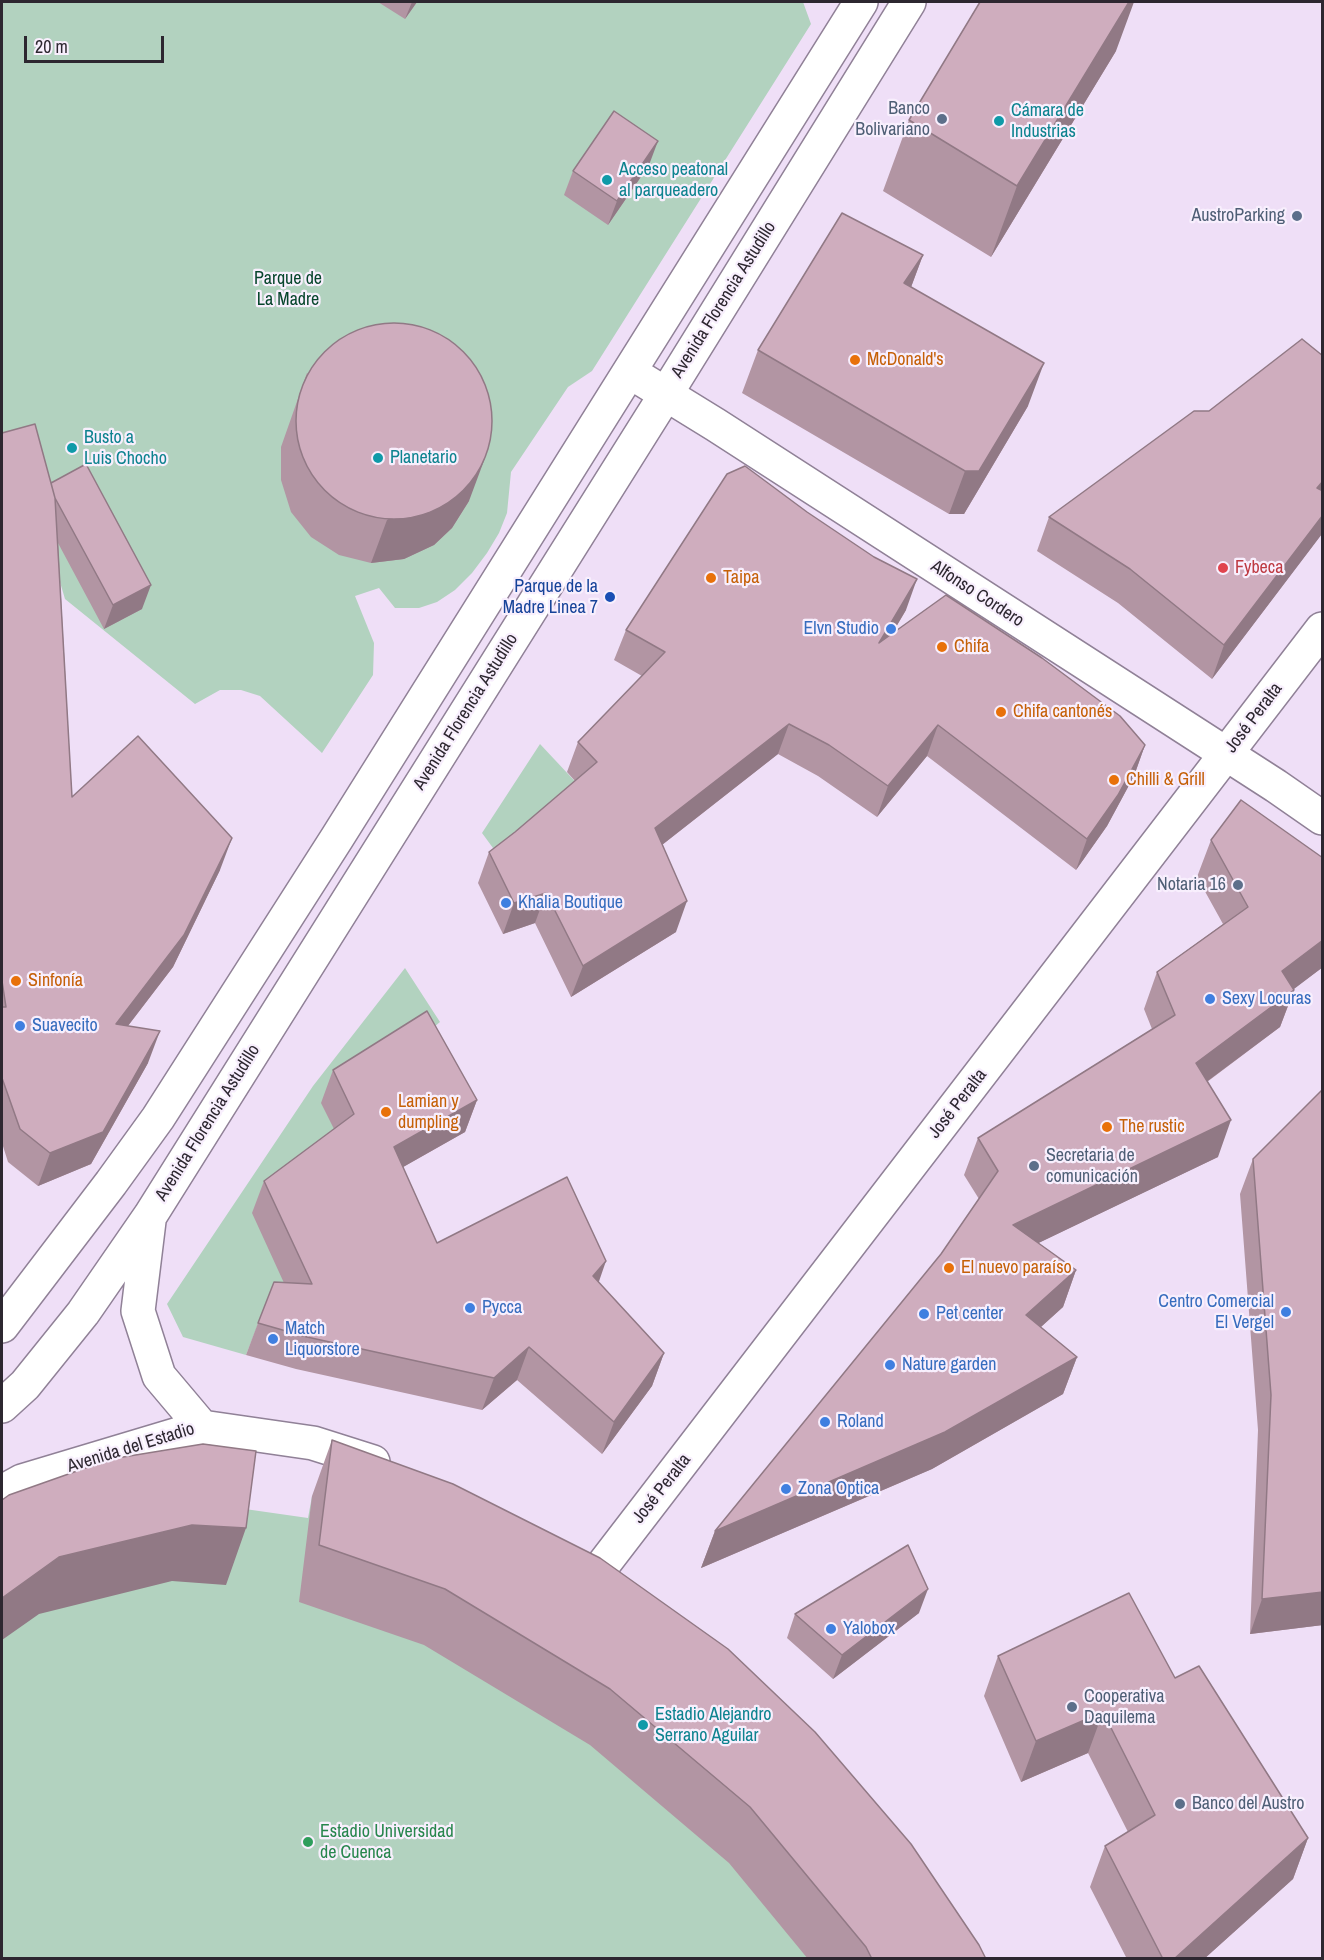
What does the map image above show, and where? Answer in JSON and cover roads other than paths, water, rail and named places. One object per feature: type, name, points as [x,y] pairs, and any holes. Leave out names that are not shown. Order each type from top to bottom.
[{"type":"main road","points":[[2,1322],[158,1119],[337,838],[861,2]]},
{"type":"main road","name":"Avenida Florencia Astudillo","points":[[2,1406],[25,1385],[83,1313],[150,1216],[909,2]]},
{"type":"main road","name":"Alfonso Cordero","points":[[630,372],[1323,818]]},
{"type":"main road","name":"José Peralta","points":[[592,1579],[1323,629]]},
{"type":"main road","points":[[150,1216],[138,1311],[159,1376],[202,1427]]},
{"type":"main road","name":"Avenida del Estadio","points":[[2,1492],[22,1481],[202,1427],[313,1443],[398,1470]]},
{"type":"place","name":"Banco Bolivariano","points":[[942,119]]},
{"type":"place","name":"Cámara de Industrias","points":[[999,121]]},
{"type":"place","name":"Acceso peatonal al parqueadero","points":[[607,180]]},
{"type":"place","name":"AustroParking","points":[[1297,216]]},
{"type":"place","name":"McDonald's","points":[[855,360]]},
{"type":"place","name":"Busto a Luis Chocho","points":[[72,448]]},
{"type":"place","name":"Planetario","points":[[378,458]]},
{"type":"place","name":"Fybeca","points":[[1223,568]]},
{"type":"place","name":"Taipa","points":[[711,578]]},
{"type":"place","name":"Parque de la Madre Linea 7","points":[[610,597]]},
{"type":"place","name":"Elvn Studio","points":[[891,629]]},
{"type":"place","name":"Chifa","points":[[942,647]]},
{"type":"place","name":"Chifa cantonés","points":[[1001,712]]},
{"type":"place","name":"Chilli & Grill","points":[[1114,780]]},
{"type":"place","name":"Notaria 16","points":[[1238,885]]},
{"type":"place","name":"Khalia Boutique","points":[[506,903]]},
{"type":"place","name":"Sinfonía","points":[[16,981]]},
{"type":"place","name":"Sexy Locuras","points":[[1210,999]]},
{"type":"place","name":"Suavecito","points":[[20,1026]]},
{"type":"place","name":"Lamian y dumpling","points":[[386,1112]]},
{"type":"place","name":"The rustic","points":[[1107,1127]]},
{"type":"place","name":"Secretaria de comunicación","points":[[1034,1166]]},
{"type":"place","name":"El nuevo paraíso","points":[[949,1268]]},
{"type":"place","name":"Pycca","points":[[470,1308]]},
{"type":"place","name":"Centro Comercial El Vergel","points":[[1286,1312]]},
{"type":"place","name":"Pet center","points":[[924,1314]]},
{"type":"place","name":"Match Liquorstore","points":[[273,1339]]},
{"type":"place","name":"Nature garden","points":[[890,1365]]},
{"type":"place","name":"Roland","points":[[825,1422]]},
{"type":"place","name":"Zona Optica","points":[[786,1489]]},
{"type":"place","name":"Yalobox","points":[[831,1629]]},
{"type":"place","name":"Cooperativa Daquilema","points":[[1072,1707]]},
{"type":"place","name":"Estadio Alejandro Serrano Aguilar","points":[[643,1725]]},
{"type":"place","name":"Banco del Austro","points":[[1180,1804]]},
{"type":"place","name":"Estadio Universidad de Cuenca","points":[[308,1842]]},
{"type":"park label","name":"Parque de La Madre","points":[[288,289]]}]
